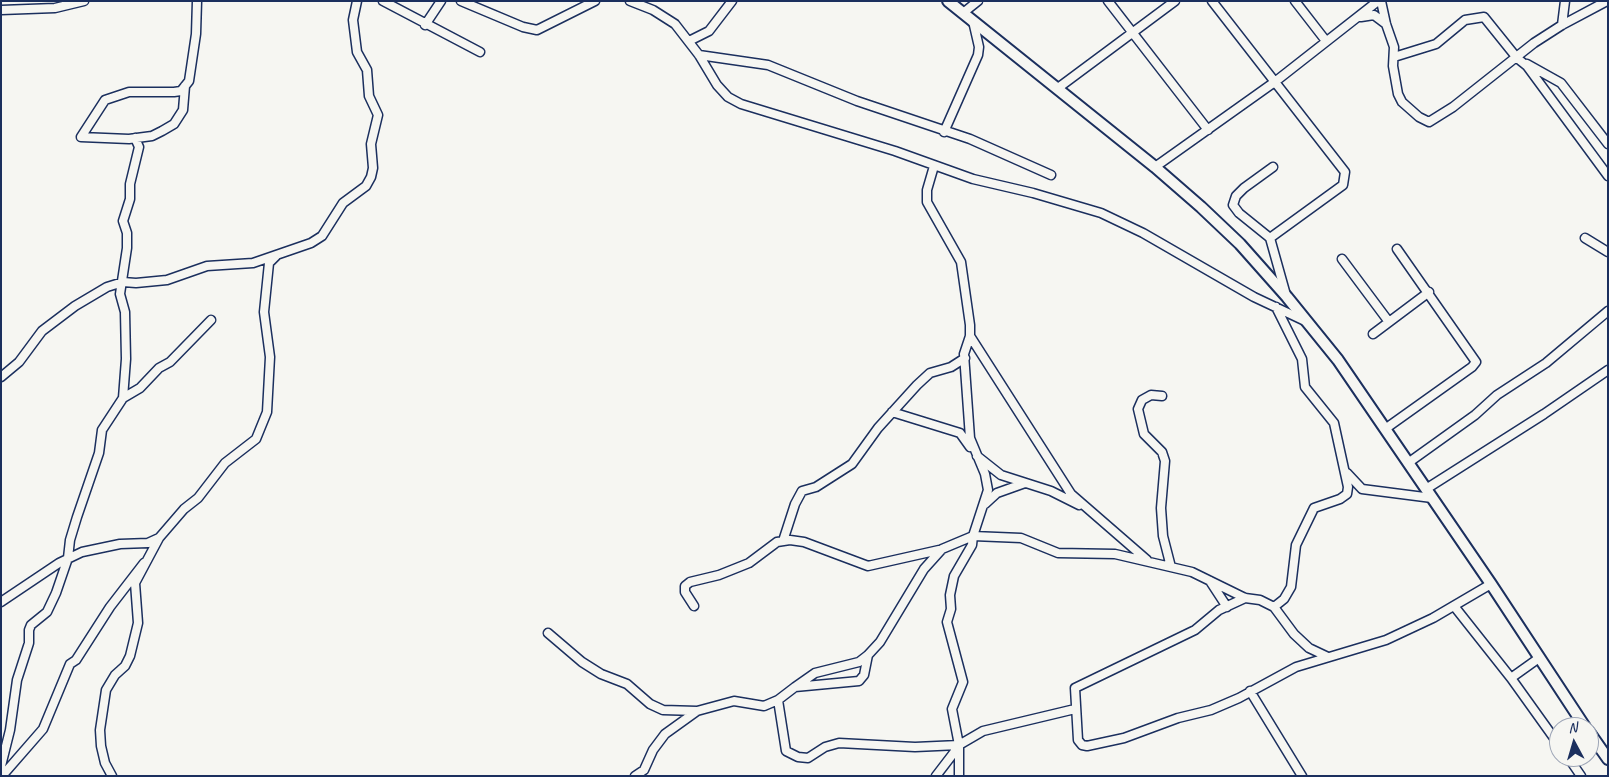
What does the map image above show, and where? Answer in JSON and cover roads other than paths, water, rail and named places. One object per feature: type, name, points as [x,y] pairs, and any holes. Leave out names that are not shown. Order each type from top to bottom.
[{"type":"main road","points":[[948,1],[1155,167],[1240,244],[1309,323],[1338,360],[1491,584],[1578,717]]},
{"type":"main road","points":[[1599,746],[1608,759]]},
{"type":"street","points":[[1,10],[55,8],[84,1]]},
{"type":"street","points":[[185,86],[184,110],[174,124],[152,136],[135,138],[81,137],[105,100],[129,92],[181,91],[188,81],[196,34],[197,1]]},
{"type":"street","points":[[1,377],[19,362],[42,331],[93,295],[123,282],[136,283],[168,280],[207,266],[253,263],[311,242],[322,236],[343,203],[366,186],[371,177],[371,144],[378,115],[368,96],[367,70],[357,52],[353,20],[357,1]]},
{"type":"street","points":[[383,1],[425,25],[480,52]]},
{"type":"street","points":[[425,25],[441,1]]},
{"type":"street","points":[[461,1],[523,27],[537,30],[596,1]]},
{"type":"street","points":[[630,1],[653,10],[675,24],[699,55],[717,85],[728,96],[741,104],[894,151],[934,166],[1101,213],[1143,233],[1276,307],[1309,323]]},
{"type":"street","points":[[689,41],[710,31],[732,1]]},
{"type":"street","points":[[963,13],[978,1]]},
{"type":"street","points":[[1108,1],[1208,130]]},
{"type":"street","points":[[1058,88],[1176,1]]},
{"type":"street","points":[[1212,1],[1345,172],[1346,178],[1343,185],[1270,238]]},
{"type":"street","points":[[1295,1],[1326,41]]},
{"type":"street","points":[[1155,167],[1276,81],[1380,1],[1386,24],[1393,40],[1393,66],[1402,102],[1418,117],[1429,122],[1437,119],[1562,25],[1607,1]]},
{"type":"street","points":[[1562,25],[1565,1]]},
{"type":"street","points":[[1358,18],[1374,15],[1386,24]]},
{"type":"street","points":[[1394,57],[1436,44],[1465,20],[1484,17],[1517,58],[1527,66],[1608,176]]},
{"type":"street","points":[[944,132],[978,55],[979,47],[973,21]]},
{"type":"street","points":[[699,55],[768,65],[857,101],[944,132],[970,139],[1051,175]]},
{"type":"street","points":[[1517,58],[1561,84],[1608,144]]},
{"type":"street","points":[[123,398],[126,359],[125,308],[120,294],[127,248],[127,233],[123,221],[130,199],[131,178],[139,147],[135,138]]},
{"type":"street","points":[[934,166],[927,190],[927,202],[962,262],[970,336],[1071,494],[1149,561]]},
{"type":"street","points":[[1273,167],[1244,188],[1236,196],[1233,205],[1239,213],[1270,238],[1286,297]]},
{"type":"street","points":[[1585,238],[1608,252]]},
{"type":"street","points":[[1385,429],[1475,364],[1475,358],[1397,249]]},
{"type":"street","points":[[2,776],[43,729],[70,664],[76,660],[110,607],[144,563],[159,538],[184,509],[198,498],[225,462],[256,439],[267,412],[270,357],[264,312],[269,264],[277,254]]},
{"type":"street","points":[[1342,259],[1389,322]]},
{"type":"street","points":[[1373,334],[1429,292]]},
{"type":"street","points":[[1274,607],[1284,599],[1291,587],[1296,545],[1308,517],[1314,508],[1347,494],[1347,472],[1334,423],[1306,387],[1302,360],[1276,307]]},
{"type":"street","points":[[1408,463],[1475,415],[1498,395],[1546,363],[1608,311]]},
{"type":"street","points":[[1,766],[10,730],[17,680],[29,643],[31,625],[46,612],[51,604],[68,558],[76,517],[99,453],[102,430],[123,398],[140,388],[159,368],[170,362],[212,320]]},
{"type":"street","points":[[959,776],[959,745],[952,709],[963,682],[947,622],[952,609],[950,595],[954,576],[972,545],[974,525],[984,505],[988,490],[970,438],[967,414],[965,358],[966,344],[970,336]]},
{"type":"street","points":[[783,541],[795,504],[802,491],[822,483],[852,464],[878,428],[930,373],[951,367],[965,358]]},
{"type":"street","points":[[1426,489],[1544,414],[1608,370]]},
{"type":"street","points":[[1162,396],[1151,395],[1142,400],[1138,410],[1144,434],[1162,452],[1165,460],[1162,508],[1163,536],[1171,567]]},
{"type":"street","points":[[892,412],[960,433],[976,455],[1002,475],[1051,491],[1087,509]]},
{"type":"street","points":[[1347,472],[1362,489],[1432,498]]},
{"type":"street","points":[[984,505],[996,493],[1014,485],[1026,483]]},
{"type":"street","points":[[694,606],[685,592],[685,586],[690,582],[718,576],[749,563],[777,542],[790,540],[821,547],[868,566],[942,549],[973,536],[1021,538],[1058,553],[1115,554],[1192,572],[1245,598],[1260,600],[1274,607],[1294,634],[1309,648],[1328,657]]},
{"type":"street","points":[[1,602],[68,558],[97,547],[148,543],[159,538]]},
{"type":"street","points":[[635,776],[644,770],[653,750],[665,734],[697,711],[734,701],[764,706],[778,700],[815,673],[860,662],[880,642],[924,569],[942,549]]},
{"type":"street","points":[[112,776],[105,763],[101,746],[102,716],[106,690],[115,675],[125,666],[130,656],[138,623],[135,583],[144,563]]},
{"type":"street","points":[[1210,581],[1228,607]]},
{"type":"street","points":[[1245,598],[1219,610],[1195,630],[1074,688],[1078,740],[1087,746],[1124,738],[1178,718],[1211,710],[1296,667],[1386,640],[1454,606],[1491,584]]},
{"type":"street","points":[[1454,606],[1511,678],[1549,731]]},
{"type":"street","points":[[548,633],[582,662],[627,684],[650,704],[663,710],[697,711]]},
{"type":"street","points":[[795,687],[859,681],[864,675],[868,656]]},
{"type":"street","points":[[1511,678],[1539,658]]},
{"type":"street","points":[[1250,691],[1302,776]]},
{"type":"street","points":[[778,700],[784,746],[789,754],[798,757],[813,756],[825,747],[839,743],[915,747],[959,745]]},
{"type":"street","points":[[936,776],[959,745],[983,731],[1075,709]]}]
